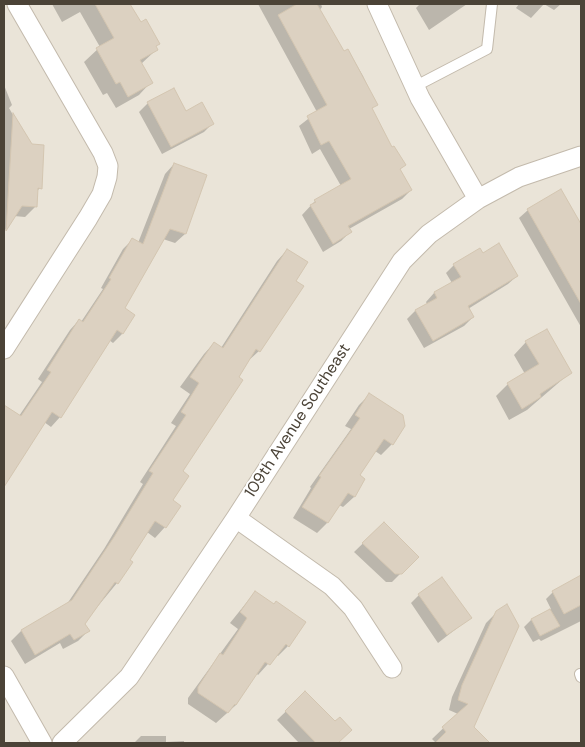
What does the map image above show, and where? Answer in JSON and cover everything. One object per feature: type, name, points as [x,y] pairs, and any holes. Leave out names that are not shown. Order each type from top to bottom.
[{"type":"street","points":[[4,349],[102,194],[108,166],[103,153],[17,4]]},
{"type":"street","points":[[377,4],[414,87],[478,199]]},
{"type":"street","name":"109th Avenue Southeast","points":[[62,743],[129,677],[236,518],[402,261],[429,234],[478,199],[519,176],[581,156]]},
{"type":"street","points":[[236,518],[332,586],[353,608],[392,668]]},
{"type":"street","points":[[4,676],[42,743]]},
{"type":"lane","points":[[414,87],[487,49],[492,4]]},
{"type":"shaded area","points":[[4,4],[581,4],[581,743],[4,743]]},
{"type":"building","points":[[95,4],[130,4],[141,22],[146,19],[160,44],[156,46],[158,50],[140,60],[153,83],[128,97],[120,82],[116,84],[96,48],[114,38]]},
{"type":"building","points":[[297,4],[317,4],[344,51],[348,49],[378,105],[372,108],[392,147],[394,146],[406,165],[400,169],[412,190],[348,226],[352,232],[333,244],[310,205],[316,202],[314,200],[351,179],[329,141],[321,145],[307,116],[327,105],[278,15]]},
{"type":"building","points":[[174,88],[186,111],[202,102],[214,124],[171,147],[147,102]]},
{"type":"building","points":[[13,113],[32,144],[44,145],[42,189],[38,188],[37,207],[22,206],[6,231]]},
{"type":"building","points":[[174,163],[207,175],[186,234],[170,229],[125,308],[135,315],[123,334],[117,330],[61,418],[52,412],[4,487],[4,405],[21,416],[51,372],[47,370],[79,319],[83,322],[111,279],[109,278],[132,238],[143,244]]},
{"type":"building","points":[[561,189],[581,224],[581,304],[527,209]]},
{"type":"building","points":[[499,243],[518,276],[468,306],[474,317],[433,341],[415,310],[437,298],[434,292],[461,277],[453,264],[480,248],[483,253]]},
{"type":"building","points":[[287,249],[308,262],[296,281],[304,286],[260,352],[256,349],[239,377],[243,380],[183,471],[189,476],[173,500],[181,506],[166,528],[155,521],[130,560],[133,562],[118,584],[115,582],[85,624],[90,631],[74,640],[70,634],[35,655],[21,630],[72,600],[114,537],[153,473],[149,471],[186,415],[181,412],[199,383],[190,377],[214,342],[223,348]]},
{"type":"building","points":[[547,329],[572,373],[540,394],[541,397],[522,409],[507,383],[539,364],[525,341]]},
{"type":"building","points":[[369,393],[403,415],[405,426],[393,445],[384,439],[360,475],[365,479],[355,497],[348,493],[328,523],[302,507],[321,477],[319,476],[360,418],[355,415]]},
{"type":"building","points":[[384,522],[419,557],[402,574],[395,574],[362,543]]},
{"type":"building","points":[[581,575],[581,605],[564,614],[552,591]]},
{"type":"building","points":[[442,577],[472,618],[447,635],[418,594]]},
{"type":"building","points":[[255,591],[274,604],[276,601],[306,622],[289,647],[286,644],[270,665],[265,662],[236,705],[228,713],[198,693],[198,687],[220,653],[223,655],[247,618],[240,612]]},
{"type":"building","points":[[507,604],[519,626],[474,727],[490,743],[435,743],[446,732],[442,727],[468,704],[458,700],[462,685],[496,611]]},
{"type":"building","points":[[550,609],[560,626],[540,636],[531,619]]},
{"type":"building","points":[[305,691],[335,721],[340,717],[352,730],[338,743],[316,743],[285,711]]}]
